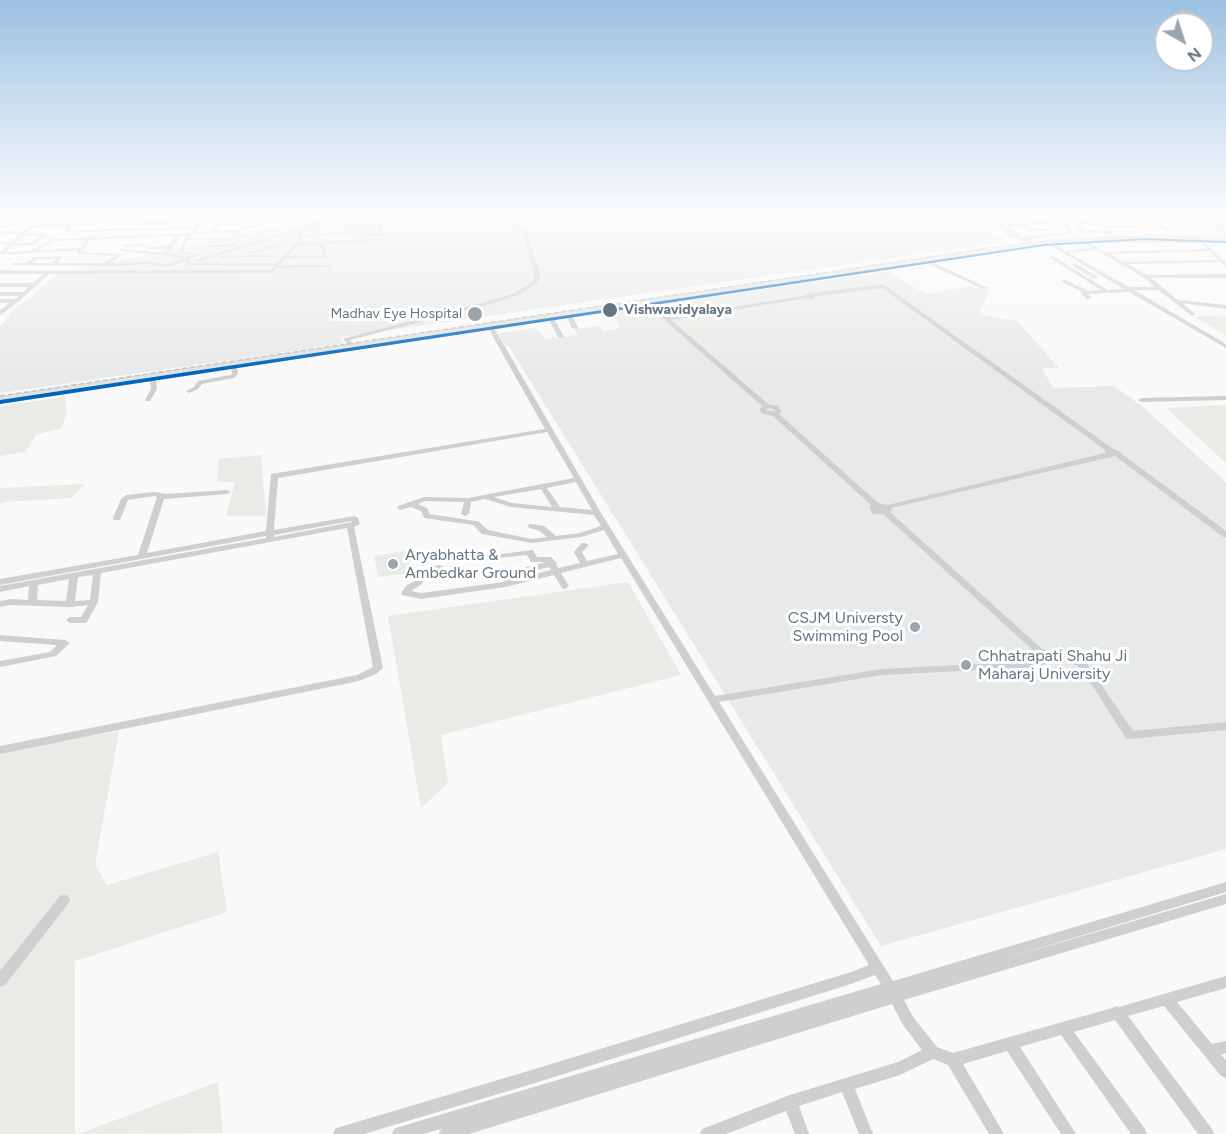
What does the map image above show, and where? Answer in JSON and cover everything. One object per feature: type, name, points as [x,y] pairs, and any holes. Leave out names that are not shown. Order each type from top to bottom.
[{"type":"highway","points":[[38,396],[234,368],[892,266]]},
{"type":"highway","points":[[870,270],[905,266]]},
{"type":"highway","points":[[0,402],[648,304]]},
{"type":"street","points":[[166,271],[178,266]]},
{"type":"street","points":[[1,272],[271,271],[275,266]]},
{"type":"street","points":[[325,266],[329,266]]},
{"type":"street","points":[[352,348],[347,339],[516,294],[534,283],[537,278],[535,266]]},
{"type":"street","points":[[936,266],[985,288]]},
{"type":"street","points":[[1065,266],[1108,291]]},
{"type":"street","points":[[1077,266],[1096,278]]},
{"type":"street","points":[[1089,266],[1226,346]]},
{"type":"street","points":[[1127,266],[1161,288],[1192,314]]},
{"type":"street","points":[[1166,266],[1181,277]]},
{"type":"street","points":[[0,284],[16,272]]},
{"type":"street","points":[[1077,273],[1087,272]]},
{"type":"street","points":[[0,313],[48,273]]},
{"type":"street","points":[[1146,277],[1226,276]]},
{"type":"street","points":[[2,293],[23,279],[40,279]]},
{"type":"street","points":[[1064,280],[1088,295],[1108,291],[1161,288]]},
{"type":"street","points":[[0,284],[34,285]]},
{"type":"street","points":[[666,319],[883,286],[1226,535]]},
{"type":"street","points":[[2,293],[23,294]]},
{"type":"street","points":[[0,301],[16,301]]},
{"type":"street","points":[[1177,301],[1226,307]]},
{"type":"street","points":[[648,304],[766,406],[778,408],[779,412],[775,414],[876,505],[873,507],[874,510],[886,510],[1112,453]]},
{"type":"street","points":[[570,317],[575,328]]},
{"type":"street","points":[[552,320],[561,337]]},
{"type":"street","points":[[491,328],[597,513],[893,992],[908,1021],[932,1052],[953,1060],[1226,982]]},
{"type":"street","points":[[1209,336],[1226,337]]},
{"type":"street","points":[[189,391],[195,389],[200,382],[234,376],[234,368]]},
{"type":"street","points":[[148,400],[154,389],[153,380]]},
{"type":"street","points":[[1141,400],[1226,398]]},
{"type":"street","points":[[270,536],[274,476],[549,430]]},
{"type":"street","points":[[401,508],[424,499],[468,500],[578,480]]},
{"type":"street","points":[[543,487],[558,510]]},
{"type":"street","points":[[117,518],[125,500],[129,497],[227,492]]},
{"type":"street","points":[[142,556],[154,513],[163,496]]},
{"type":"street","points":[[487,497],[511,505],[597,513]]},
{"type":"street","points":[[465,514],[468,500]]},
{"type":"street","points":[[411,504],[424,510],[427,516],[475,523],[485,532],[536,541],[606,527]]},
{"type":"street","points":[[886,510],[1033,647],[1048,656],[1074,661],[1084,666],[1130,735],[1226,726]]},
{"type":"street","points":[[0,582],[142,556],[353,522],[378,668],[359,678],[0,750]]},
{"type":"street","points":[[532,526],[542,528],[555,539]]},
{"type":"street","points":[[0,589],[97,572],[270,536]]},
{"type":"street","points":[[584,564],[578,552],[585,545]]},
{"type":"street","points":[[501,556],[531,552],[533,559],[546,558],[555,567],[565,586]]},
{"type":"street","points":[[440,567],[423,570],[419,582],[405,593],[421,596],[623,555]]},
{"type":"street","points":[[508,579],[509,564]]},
{"type":"street","points":[[70,620],[84,620],[93,603],[97,572]]},
{"type":"street","points":[[70,604],[74,575]]},
{"type":"street","points":[[32,603],[34,582]]},
{"type":"street","points":[[0,604],[93,603]]},
{"type":"street","points":[[0,638],[65,643],[53,654],[0,664]]},
{"type":"street","points":[[712,700],[876,673],[1037,664],[1045,661],[1048,656]]},
{"type":"street","points":[[893,992],[1226,887]]},
{"type":"street","points":[[340,1134],[537,1089],[1226,899]]},
{"type":"street","points":[[0,981],[64,900]]},
{"type":"street","points":[[399,1134],[537,1089],[877,968]]},
{"type":"street","points":[[1167,999],[1226,1071]]},
{"type":"street","points":[[1117,1012],[1207,1134]]},
{"type":"street","points":[[1064,1028],[1140,1134]]},
{"type":"street","points":[[1009,1043],[1069,1134]]},
{"type":"street","points":[[1210,1052],[1226,1047]]},
{"type":"street","points":[[707,1134],[731,1130],[790,1102],[900,1068],[932,1052]]},
{"type":"street","points":[[953,1060],[997,1134]]},
{"type":"street","points":[[846,1084],[866,1134]]},
{"type":"street","points":[[446,1134],[537,1089]]},
{"type":"street","points":[[790,1102],[802,1134]]},
{"type":"shaded area","points":[[93,266],[837,266],[341,337],[343,344],[0,393],[0,327],[13,311],[60,273]]},
{"type":"shaded area","name":"Chhatrapati Shahu Ji Maharaj University","points":[[888,271],[926,294],[970,286],[989,291],[979,314],[1017,321],[1059,368],[1042,368],[1053,388],[1114,386],[1142,406],[1226,482],[1226,849],[881,946],[508,345],[505,346],[498,333],[536,328],[545,339],[577,335],[574,329],[600,326],[604,331],[620,328],[611,312]]},
{"type":"shaded area","points":[[1226,315],[1226,335],[1194,317]]},
{"type":"shaded area","points":[[701,316],[714,328],[708,333],[689,336],[671,321]]},
{"type":"shaded area","points":[[65,397],[67,412],[61,429],[37,434],[25,452],[0,456],[0,406]]},
{"type":"shaded area","points":[[1226,405],[1226,463],[1166,408]]},
{"type":"shaded area","points":[[261,455],[266,516],[226,516],[235,482],[217,482],[219,459]]},
{"type":"shaded area","points":[[85,484],[72,498],[2,502],[0,505],[0,488]]},
{"type":"shaded area","name":"Aryabhatta & Ambedkar Ground","points":[[411,550],[409,573],[378,577],[374,556]]},
{"type":"shaded area","points":[[628,582],[681,675],[441,735],[448,783],[421,808],[388,616]]},
{"type":"shaded area","points":[[119,731],[95,865],[107,885],[218,852],[227,912],[75,961],[75,1134],[0,1134],[0,751]]},
{"type":"shaded area","points":[[218,1082],[223,1133],[78,1134]]},
{"type":"railway","points":[[0,396],[869,266]]},
{"type":"transit line","points":[[0,402],[905,266]]},
{"type":"place","name":"Vishwavidyalaya","points":[[610,310]]},
{"type":"place","name":"Madhav Eye Hospital","points":[[475,314]]},
{"type":"place","name":"Aryabhatta & Ambedkar Ground","points":[[393,564]]},
{"type":"place","name":"CSJM Universty Swimming Pool","points":[[915,627]]},
{"type":"place","name":"Chhatrapati Shahu Ji Maharaj University","points":[[966,665]]}]
